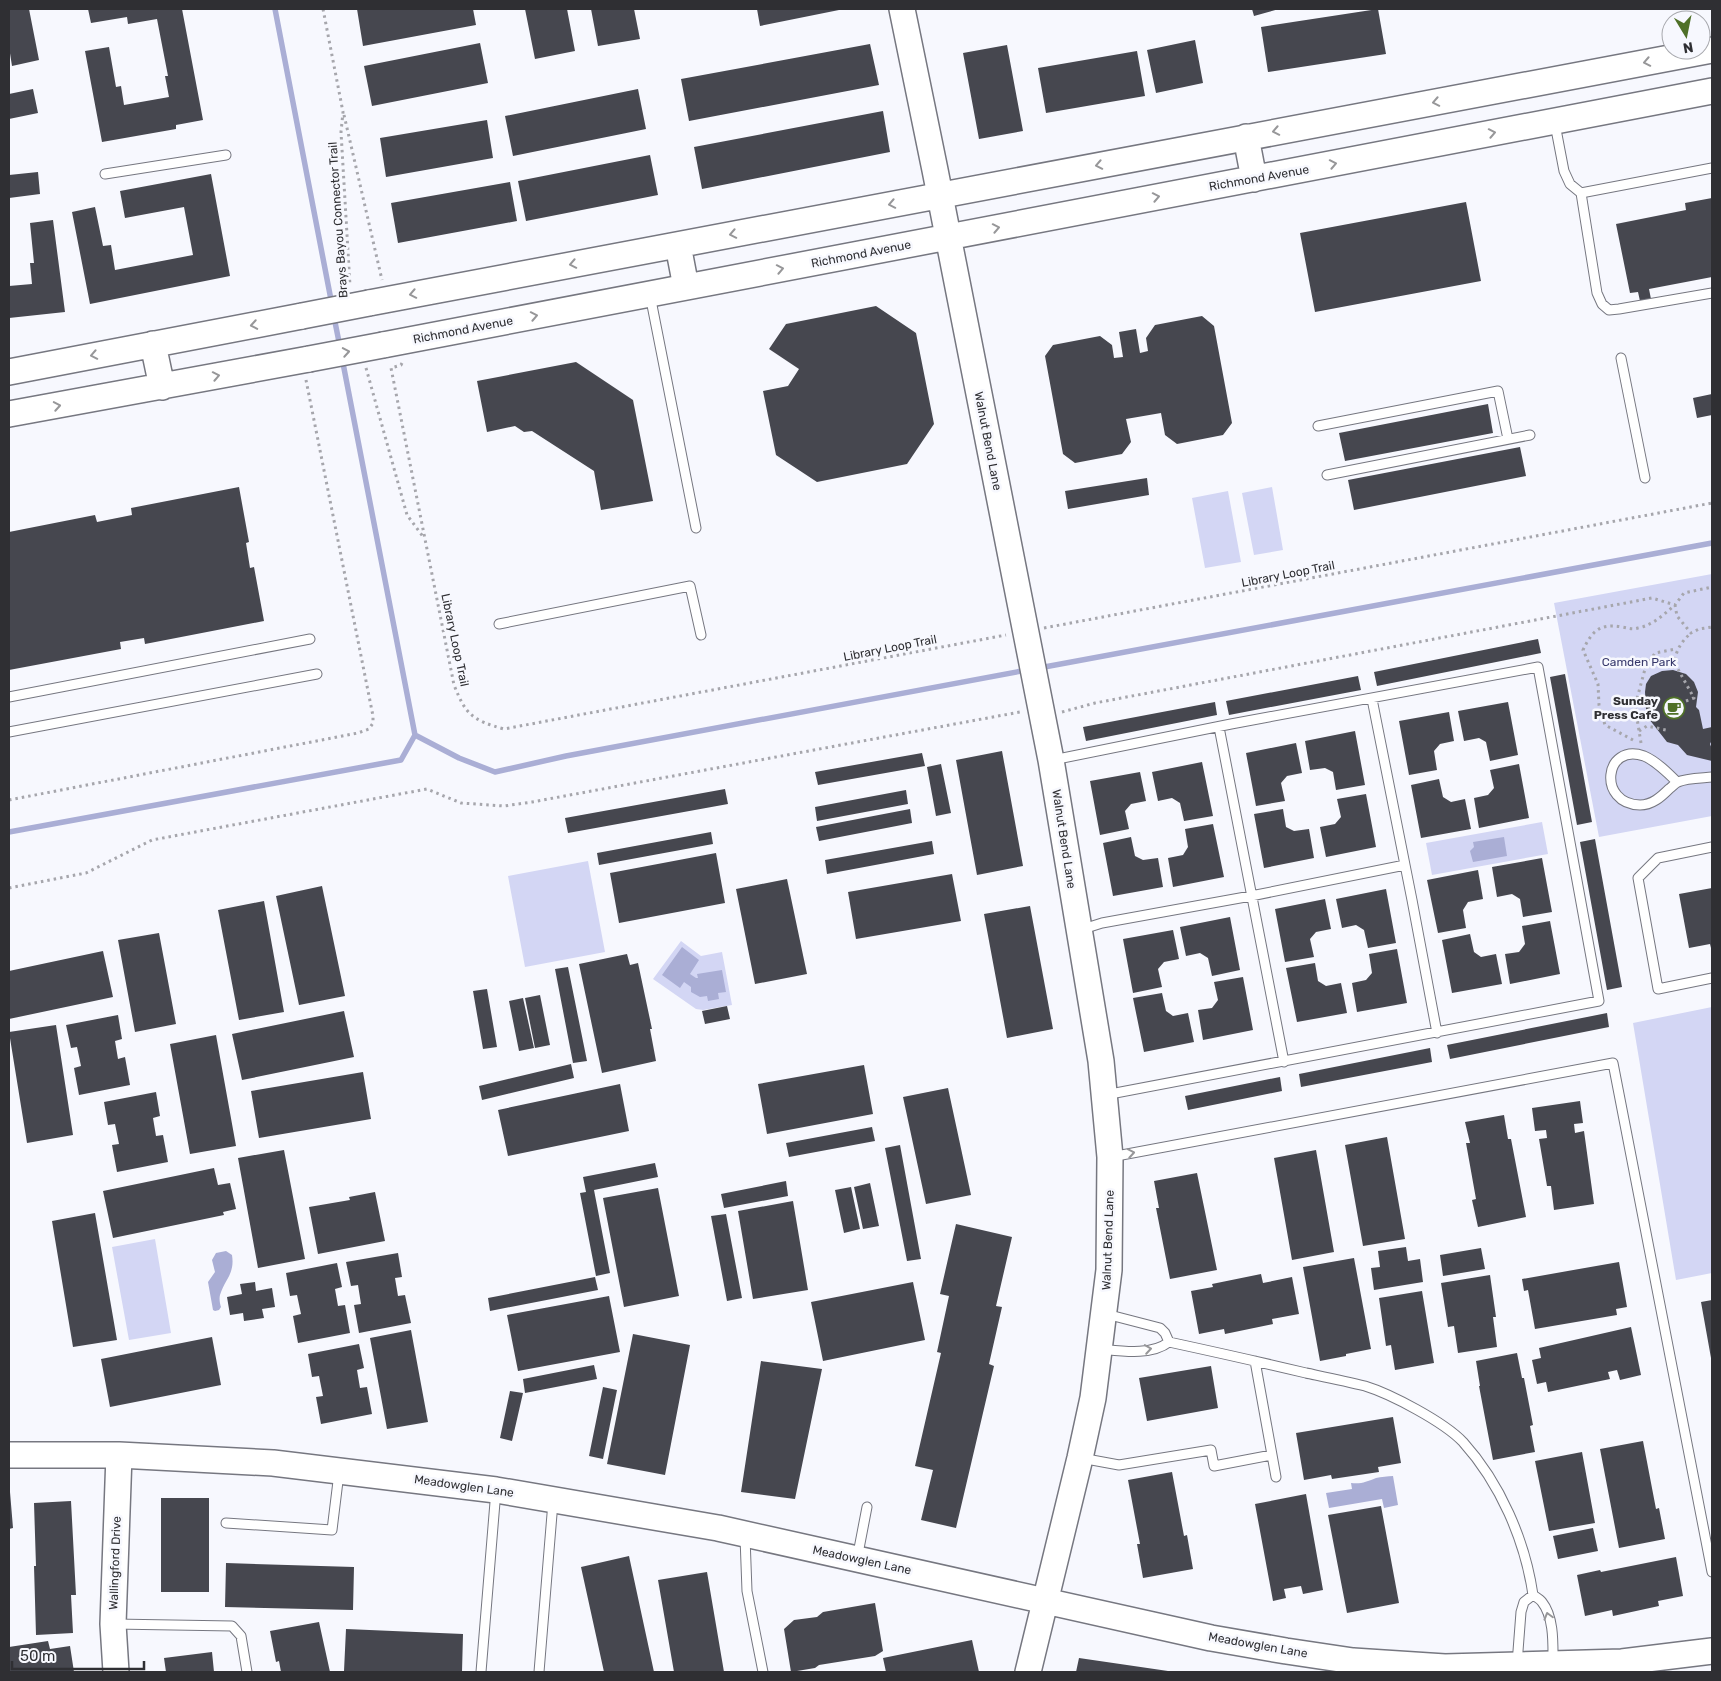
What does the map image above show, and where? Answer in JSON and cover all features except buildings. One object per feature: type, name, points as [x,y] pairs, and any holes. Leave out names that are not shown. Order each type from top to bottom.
[{"type":"street","name":"Walnut Bend Lane","points":[[902,9],[1026,637],[1046,707],[1051,760],[1094,1012],[1110,1157],[1109,1270],[1093,1398],[1028,1672]]},
{"type":"street","points":[[9,372],[302,316],[367,293],[678,245],[1712,50]]},
{"type":"street","points":[[1546,81],[1554,121]]},
{"type":"street","name":"Richmond Avenue","points":[[9,414],[309,359],[380,350],[686,287],[1712,91]]},
{"type":"street","points":[[1246,137],[1254,179]]},
{"type":"street","points":[[678,245],[686,287]]},
{"type":"street","points":[[153,344],[162,387]]},
{"type":"street","name":"Meadowglen Lane","points":[[9,1455],[118,1455],[273,1463],[496,1490],[745,1534],[1210,1638],[1286,1651],[1353,1666],[1445,1667],[1622,1662],[1712,1651]]},
{"type":"street","name":"Wallingford Drive","points":[[116,1672],[114,1624],[118,1455]]},
{"type":"lane","points":[[1554,121],[1564,171],[1570,184],[1581,193],[1597,293],[1602,304],[1609,310],[1619,310],[1712,293]]},
{"type":"lane","points":[[105,174],[226,155]]},
{"type":"lane","points":[[1581,193],[1712,168]]},
{"type":"lane","points":[[650,294],[696,528]]},
{"type":"lane","points":[[1621,358],[1645,478]]},
{"type":"lane","points":[[1318,426],[1498,392],[1508,440]]},
{"type":"lane","points":[[1328,474],[1530,435]]},
{"type":"lane","points":[[499,624],[690,586],[701,635]]},
{"type":"lane","points":[[9,697],[310,639]]},
{"type":"lane","points":[[1051,760],[1538,667],[1599,1001],[1104,1095]]},
{"type":"lane","points":[[9,732],[317,674]]},
{"type":"lane","points":[[1372,699],[1437,1033]]},
{"type":"lane","points":[[1219,727],[1284,1062]]},
{"type":"lane","points":[[1677,782],[1662,768],[1645,757],[1635,754],[1619,759],[1609,779],[1613,790],[1619,797],[1629,804],[1642,805],[1652,803],[1677,782],[1712,777]]},
{"type":"lane","points":[[1712,847],[1658,858],[1638,878],[1658,988],[1712,978]]},
{"type":"lane","points":[[1079,930],[1132,917],[1251,896],[1405,865]]},
{"type":"lane","points":[[1110,1157],[1613,1063],[1712,1572]]},
{"type":"lane","points":[[1104,1314],[1160,1328],[1169,1342]]},
{"type":"lane","points":[[1099,1349],[1125,1352],[1163,1347],[1169,1342]]},
{"type":"lane","points":[[1169,1342],[1366,1386],[1431,1418],[1462,1441],[1488,1475],[1512,1518],[1520,1541],[1533,1594],[1542,1601],[1547,1611],[1553,1641],[1553,1664]]},
{"type":"lane","points":[[1256,1361],[1276,1477]]},
{"type":"lane","points":[[1080,1458],[1119,1465],[1211,1450],[1214,1466],[1272,1455]]},
{"type":"lane","points":[[226,1523],[332,1530],[340,1470]]},
{"type":"lane","points":[[481,1672],[496,1490]]},
{"type":"lane","points":[[539,1672],[553,1499]]},
{"type":"lane","points":[[857,1559],[867,1507]]},
{"type":"lane","points":[[745,1534],[746,1591],[764,1672]]},
{"type":"lane","points":[[1517,1665],[1521,1612],[1524,1602],[1533,1594]]},
{"type":"lane","points":[[114,1624],[232,1626],[241,1636],[248,1672]]},
{"type":"path","name":"Brays Bayou Connector Trail","points":[[323,9],[343,112],[341,132],[367,293]]},
{"type":"path","points":[[343,112],[367,293]]},
{"type":"path","points":[[380,350],[407,515],[425,539]]},
{"type":"path","name":"Library Loop Trail","points":[[380,350],[390,358],[402,357],[401,365],[391,368],[454,685],[465,710],[482,723],[504,729],[1026,637],[1712,503]]},
{"type":"path","points":[[1676,650],[1655,653],[1645,669],[1635,706],[1641,744],[1605,726],[1598,705],[1598,684],[1583,650],[1588,638],[1596,630],[1612,626],[1635,629],[1652,624],[1675,605],[1684,594],[1712,587]]},
{"type":"path","points":[[9,888],[86,873],[152,840],[427,789],[461,803],[504,806],[532,802],[1046,707],[1095,703],[1652,598],[1675,605]]},
{"type":"path","points":[[1675,605],[1677,616],[1691,633]]},
{"type":"path","points":[[1686,701],[1694,698],[1674,662],[1676,650],[1691,633],[1699,629],[1712,628]]},
{"type":"path","points":[[1639,731],[1647,726],[1666,730]]},
{"type":"green space","points":[[1272,487],[1283,550],[1254,555],[1242,493]]},
{"type":"green space","points":[[1228,491],[1241,562],[1205,568],[1192,498]]},
{"type":"green space","name":"Camden Park","points":[[1712,574],[1712,816],[1599,837],[1554,603]]},
{"type":"green space","points":[[1542,822],[1548,854],[1432,875],[1426,843]]},
{"type":"green space","points":[[588,861],[605,952],[525,967],[508,876]]},
{"type":"green space","points":[[681,941],[701,956],[722,952],[732,1005],[703,1010],[696,1009],[653,979]]},
{"type":"green space","points":[[1712,1007],[1712,1273],[1676,1280],[1633,1023]]},
{"type":"green space","points":[[155,1239],[171,1333],[129,1340],[112,1247]]},
{"type":"shaded area","points":[[1504,837],[1507,856],[1473,862],[1470,851],[1474,847],[1473,842]]},
{"type":"shaded area","points":[[682,947],[699,960],[690,974],[696,978],[698,978],[697,974],[722,970],[726,992],[718,993],[719,999],[708,1001],[707,996],[700,997],[691,992],[691,987],[684,982],[680,988],[662,975]]},
{"type":"shaded area","points":[[226,1251],[232,1255],[233,1262],[220,1295],[221,1307],[215,1311],[213,1310],[208,1282],[215,1272],[212,1260],[216,1253]]},
{"type":"shaded area","points":[[1393,1476],[1398,1505],[1384,1508],[1382,1499],[1329,1508],[1326,1493],[1352,1489],[1351,1483],[1367,1482],[1376,1478]]},
{"type":"waterway","points":[[275,9],[332,305]]},
{"type":"waterway","points":[[334,317],[340,347]]},
{"type":"waterway","points":[[9,832],[401,760],[415,735],[342,358]]},
{"type":"waterway","points":[[1039,668],[1712,543]]},
{"type":"waterway","points":[[415,735],[459,758],[495,772],[566,756],[1027,670]]},
{"type":"place","name":"Sunday Press Cafe","points":[[1674,708]]}]
